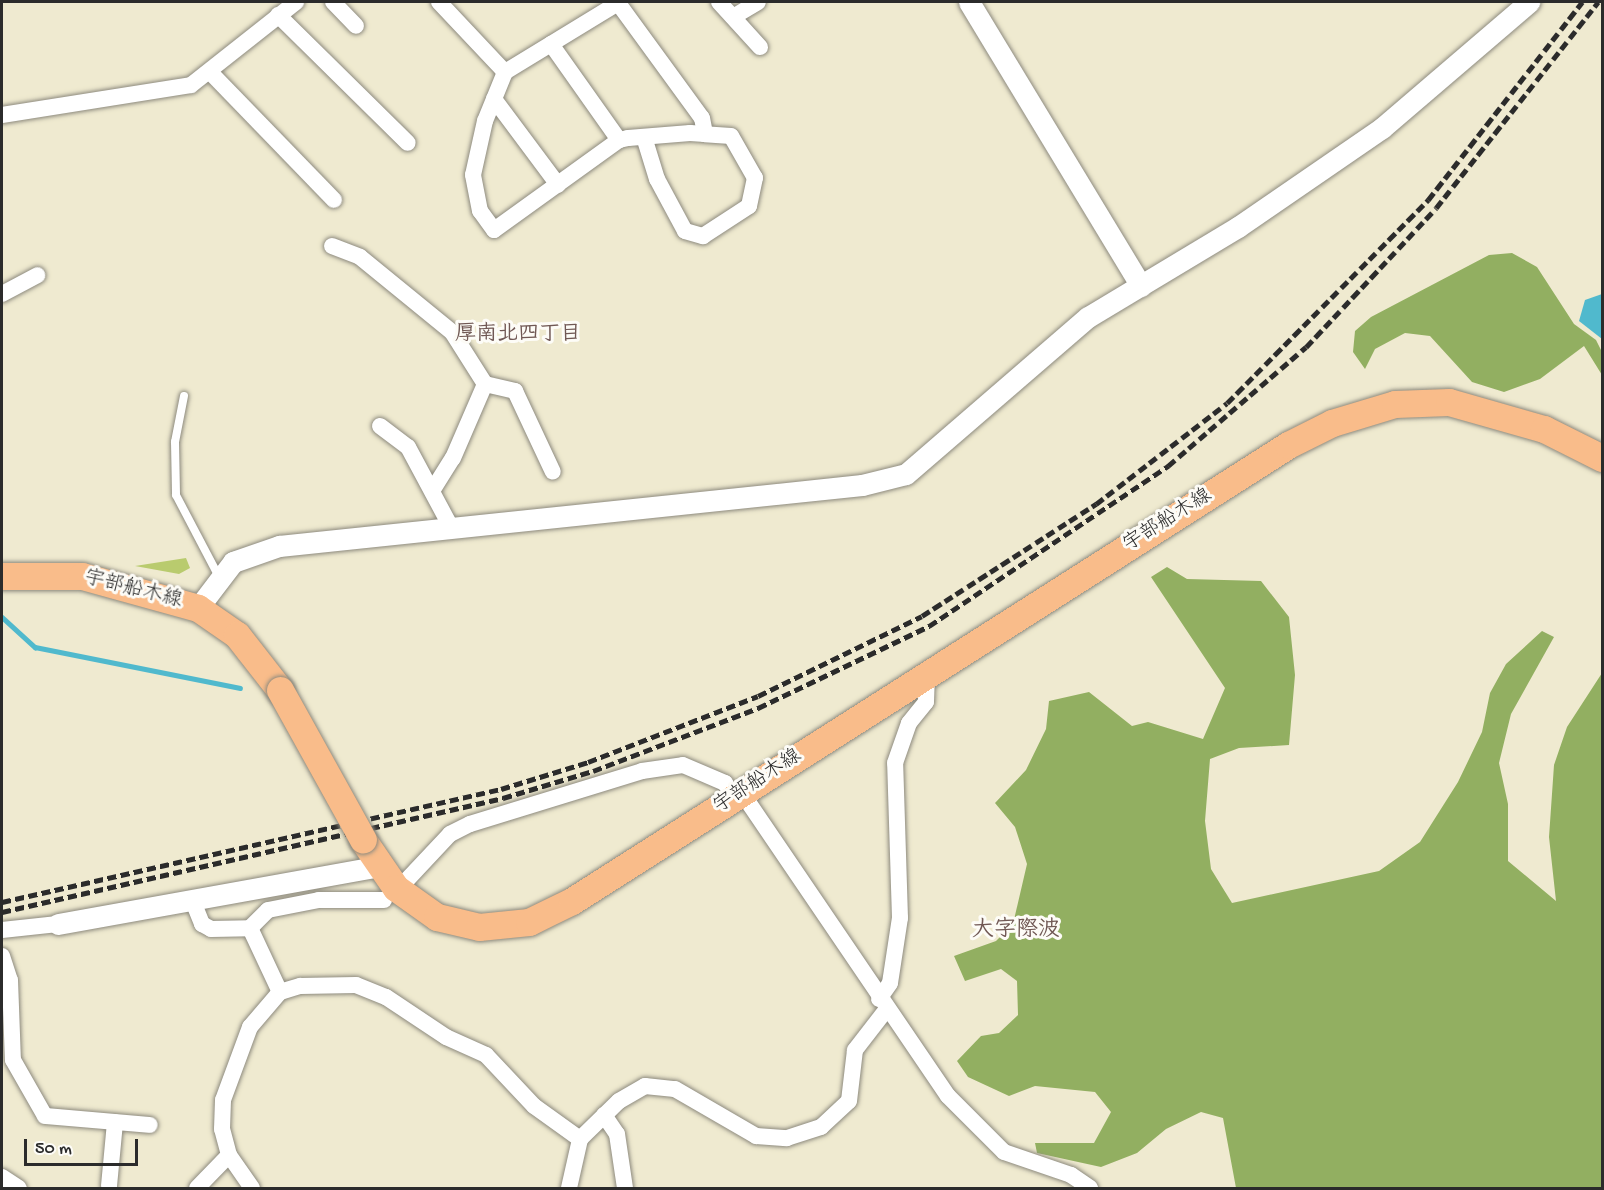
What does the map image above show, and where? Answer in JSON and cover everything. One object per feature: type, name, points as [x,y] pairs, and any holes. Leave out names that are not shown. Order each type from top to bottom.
[{"type":"main road","name":"宇部船木線","points":[[2,576],[82,576],[198,608],[237,635],[280,690],[363,840],[396,888],[437,917],[479,927],[514,925],[572,901],[1288,445],[1366,410],[1424,402],[1474,406],[1544,429],[1602,459]]},
{"type":"street","points":[[2,115],[173,91],[210,72],[296,2]]},
{"type":"street","points":[[333,2],[356,26]]},
{"type":"street","points":[[439,2],[506,72]]},
{"type":"street","points":[[719,2],[760,47]]},
{"type":"street","points":[[733,17],[758,2]]},
{"type":"street","points":[[969,2],[1141,286]]},
{"type":"street","points":[[198,608],[218,575],[244,555],[267,548],[888,481],[920,464],[1056,342],[1382,128],[1529,2]]},
{"type":"street","points":[[644,136],[657,178],[685,231],[704,236],[749,206],[755,178],[731,136],[705,134],[644,136],[619,140],[494,230],[480,211],[473,175],[494,99],[506,72],[618,3],[702,118],[705,134]]},
{"type":"street","points":[[278,15],[408,143]]},
{"type":"street","points":[[551,44],[619,140]]},
{"type":"street","points":[[210,72],[334,200]]},
{"type":"street","points":[[494,99],[558,185]]},
{"type":"street","points":[[332,246],[360,257],[452,332],[485,384],[515,391],[553,472]]},
{"type":"street","points":[[2,294],[37,275]]},
{"type":"street","points":[[432,491],[453,458],[485,384]]},
{"type":"street","points":[[380,426],[408,447],[452,529]]},
{"type":"street","points":[[569,1188],[580,1139],[632,1091],[661,1086],[756,1136],[787,1138],[821,1127],[849,1101],[855,1050],[883,1005],[890,983],[900,918],[895,763],[909,723],[926,702],[927,674]]},
{"type":"street","points":[[405,882],[450,834],[470,824],[642,771],[684,765],[725,783],[738,796],[928,1072],[991,1143],[1071,1175],[1090,1188]]},
{"type":"street","points":[[2,930],[58,924],[379,866]]},
{"type":"street","points":[[192,899],[202,924],[211,928],[250,927],[268,910],[319,900],[384,900]]},
{"type":"street","points":[[250,927],[280,992]]},
{"type":"street","points":[[2,956],[10,980],[13,1060],[45,1116],[150,1125]]},
{"type":"street","points":[[252,1188],[229,1155],[222,1129],[233,1065],[259,1012],[280,992],[332,983],[386,997],[446,1037],[486,1055],[534,1106],[580,1139]]},
{"type":"street","points":[[604,1115],[617,1134],[625,1188]]},
{"type":"street","points":[[109,1186],[115,1122]]},
{"type":"street","points":[[197,1188],[229,1155]]},
{"type":"street","points":[[2,1177],[19,1188]]},
{"type":"lane","points":[[184,396],[176,442],[176,495],[218,575]]},
{"type":"green space","points":[[1512,253],[1537,267],[1574,324],[1596,340],[1602,352],[1602,375],[1584,346],[1540,379],[1504,392],[1472,382],[1430,336],[1405,333],[1375,349],[1365,369],[1353,352],[1355,331],[1371,317],[1489,255]]},
{"type":"green space","points":[[186,558],[190,568],[179,574],[135,566]]},
{"type":"green space","points":[[1167,567],[1187,579],[1261,581],[1289,617],[1295,675],[1289,745],[1239,748],[1210,759],[1205,821],[1211,869],[1232,903],[1379,871],[1420,842],[1458,782],[1482,732],[1490,693],[1506,664],[1542,631],[1554,637],[1511,714],[1499,763],[1508,804],[1508,861],[1556,901],[1549,837],[1554,765],[1567,727],[1602,673],[1602,1188],[1236,1188],[1223,1118],[1201,1112],[1166,1129],[1137,1153],[1101,1167],[1037,1153],[1035,1143],[1094,1143],[1111,1112],[1095,1092],[1035,1086],[1009,1096],[968,1077],[957,1061],[981,1036],[999,1033],[1018,1015],[1017,981],[1001,969],[965,981],[954,956],[996,941],[1013,924],[1027,864],[1015,827],[995,803],[1026,770],[1046,729],[1049,701],[1089,692],[1132,726],[1148,722],[1203,739],[1225,688],[1151,577]]},
{"type":"water","points":[[1602,294],[1602,339],[1579,321],[1585,300]]},
{"type":"waterway","points":[[2,617],[35,647],[240,688]]},
{"type":"railway","points":[[2,902],[501,789],[588,762],[758,696],[922,616],[1096,504],[1227,403],[1428,200],[1582,2]]},
{"type":"railway","points":[[2,912],[503,798],[593,771],[758,708],[929,626],[1168,466],[1306,347],[1436,208],[1598,2]]},
{"type":"district","name":"厚南北四丁目","points":[[518,336]]},
{"type":"district","name":"大字際波","points":[[1016,932]]}]
